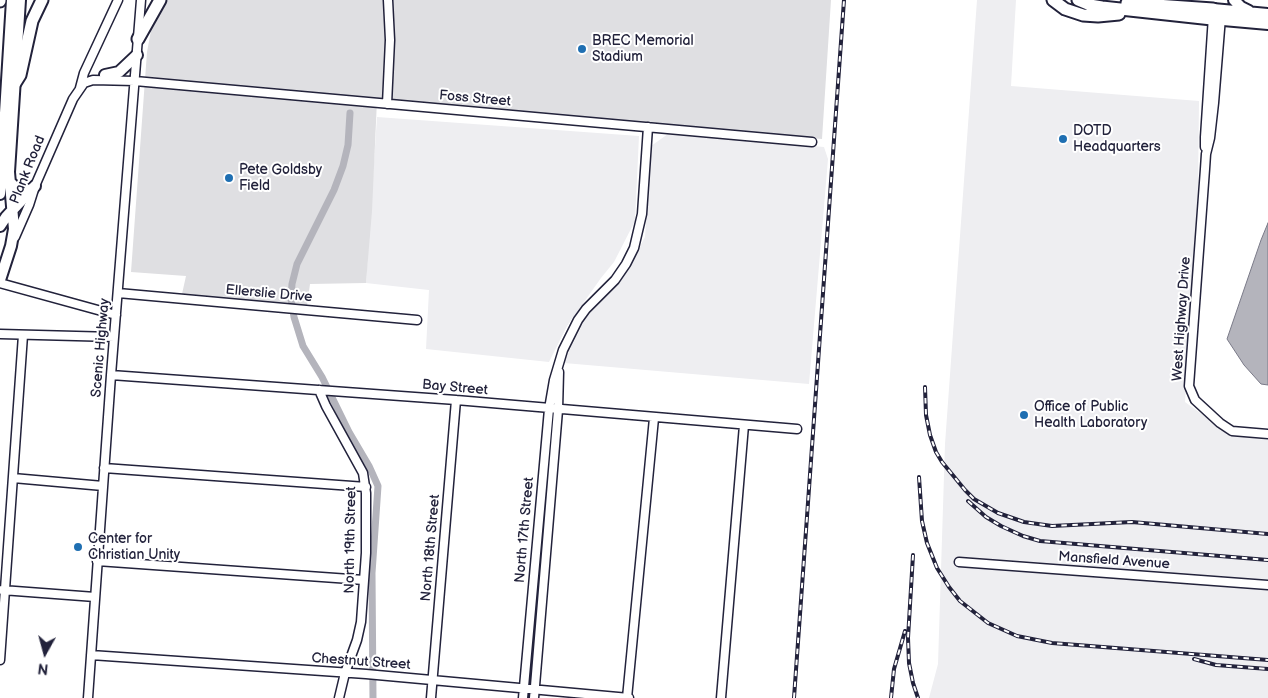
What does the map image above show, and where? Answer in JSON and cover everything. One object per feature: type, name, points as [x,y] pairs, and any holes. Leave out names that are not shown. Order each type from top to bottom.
[{"type":"highway","points":[[15,83],[20,75],[32,21],[42,0]]},
{"type":"highway","points":[[138,39],[160,0]]},
{"type":"highway","points":[[1053,0],[1065,9],[1083,15],[1218,12]]},
{"type":"highway","points":[[1078,0],[1095,6],[1145,13]]},
{"type":"highway","points":[[1096,0],[1218,12]]},
{"type":"main road","points":[[0,194],[12,0]]},
{"type":"main road","points":[[11,246],[14,229],[10,182],[20,0]]},
{"type":"main road","points":[[1234,0],[1242,7],[1254,12]]},
{"type":"main road","points":[[1218,12],[1268,14]]},
{"type":"main road","points":[[1218,12],[1268,24]]},
{"type":"main road","points":[[105,75],[119,72],[137,55]]},
{"type":"main road","points":[[10,182],[17,189],[33,188]]},
{"type":"main road","points":[[0,226],[12,209],[33,188]]},
{"type":"main road","name":"Plank Road","points":[[0,281],[11,246]]},
{"type":"street","name":"Plank Road","points":[[78,92],[118,0]]},
{"type":"street","name":"Scenic Highway","points":[[88,698],[140,0]]},
{"type":"street","points":[[387,104],[390,40],[388,0]]},
{"type":"street","name":"West Highway Drive","points":[[1218,12],[1205,138],[1206,154],[1189,386],[1194,400],[1232,431],[1268,434]]},
{"type":"street","points":[[83,78],[91,75],[105,75],[127,77],[135,81]]},
{"type":"street","name":"Plank Road","points":[[73,99],[74,90],[83,78]]},
{"type":"street","name":"Plank Road","points":[[11,246],[29,205],[33,188],[73,99],[84,83],[92,80],[135,81]]},
{"type":"street","name":"Foss Street","points":[[135,81],[812,142]]},
{"type":"street","name":"North 17th Street","points":[[523,698],[549,409],[554,380],[563,350],[578,320],[586,309],[615,280],[634,248],[642,214],[648,127]]},
{"type":"street","points":[[0,281],[116,315]]},
{"type":"street","name":"Ellerslie Drive","points":[[118,293],[417,320]]},
{"type":"street","points":[[0,334],[114,337]]},
{"type":"street","points":[[0,660],[3,590],[23,335]]},
{"type":"street","name":"North 17th Street","points":[[534,694],[558,410],[559,365]]},
{"type":"street","name":"Bay Street","points":[[111,375],[456,400],[797,429]]},
{"type":"street","name":"North 19th Street","points":[[321,390],[326,406],[363,473],[366,486],[366,553],[360,627],[345,672],[339,698]]},
{"type":"street","name":"North 18th Street","points":[[431,698],[456,400]]},
{"type":"street","points":[[627,698],[654,418]]},
{"type":"street","points":[[721,698],[744,425]]},
{"type":"street","points":[[104,468],[366,486]]},
{"type":"street","points":[[13,478],[103,486]]},
{"type":"street","points":[[540,511],[549,512]]},
{"type":"street","points":[[97,561],[364,580]]},
{"type":"street","name":"Mansfield Avenue","points":[[959,562],[1268,585]]},
{"type":"street","points":[[3,590],[95,596]]},
{"type":"street","name":"Chestnut Street","points":[[91,654],[345,672],[524,689],[534,694],[627,698]]},
{"type":"shaded area","points":[[168,0],[831,0],[822,139],[377,100],[372,211],[366,283],[310,284],[307,306],[182,294],[186,276],[131,272],[147,52],[152,25]]},
{"type":"shaded area","points":[[977,0],[1016,0],[1011,86],[1199,101],[1198,189],[1185,402],[1231,435],[1268,440],[1268,698],[929,698],[938,664],[945,444]]},
{"type":"shaded area","points":[[377,117],[639,136],[635,221],[614,262],[567,326],[549,362],[426,349],[429,290],[366,283]]},
{"type":"shaded area","points":[[668,134],[824,147],[828,159],[809,384],[564,363],[572,341],[583,321],[629,267],[645,237],[651,146]]},
{"type":"shaded area","points":[[1268,223],[1268,385],[1261,384],[1244,365],[1227,339]]},
{"type":"waterway","points":[[350,113],[348,145],[343,166],[334,190],[297,264],[292,284],[291,299],[294,317],[303,346],[322,377],[378,486],[372,573],[373,698]]},
{"type":"railway","points":[[794,698],[844,0]]},
{"type":"railway","points":[[925,387],[926,415],[936,452],[942,462],[974,499],[998,513],[1024,522],[1052,526],[1132,522],[1268,534]]},
{"type":"railway","points":[[919,477],[922,521],[927,543],[937,568],[960,601],[988,623],[1017,636],[1052,643],[1268,660]]},
{"type":"railway","points":[[968,501],[986,517],[1001,526],[1040,541],[1268,560]]},
{"type":"railway","points":[[913,555],[908,638],[909,663],[918,698]]},
{"type":"railway","points":[[891,698],[894,669],[905,631]]},
{"type":"railway","points":[[1194,659],[1216,665],[1268,669]]},
{"type":"place","name":"BREC Memorial Stadium","points":[[582,49]]},
{"type":"place","name":"DOTD Headquarters","points":[[1063,139]]},
{"type":"place","name":"Pete Goldsby Field","points":[[229,178]]},
{"type":"place","name":"Office of Public Health Laboratory","points":[[1024,415]]},
{"type":"place","name":"Center for Christian Unity","points":[[78,547]]}]
